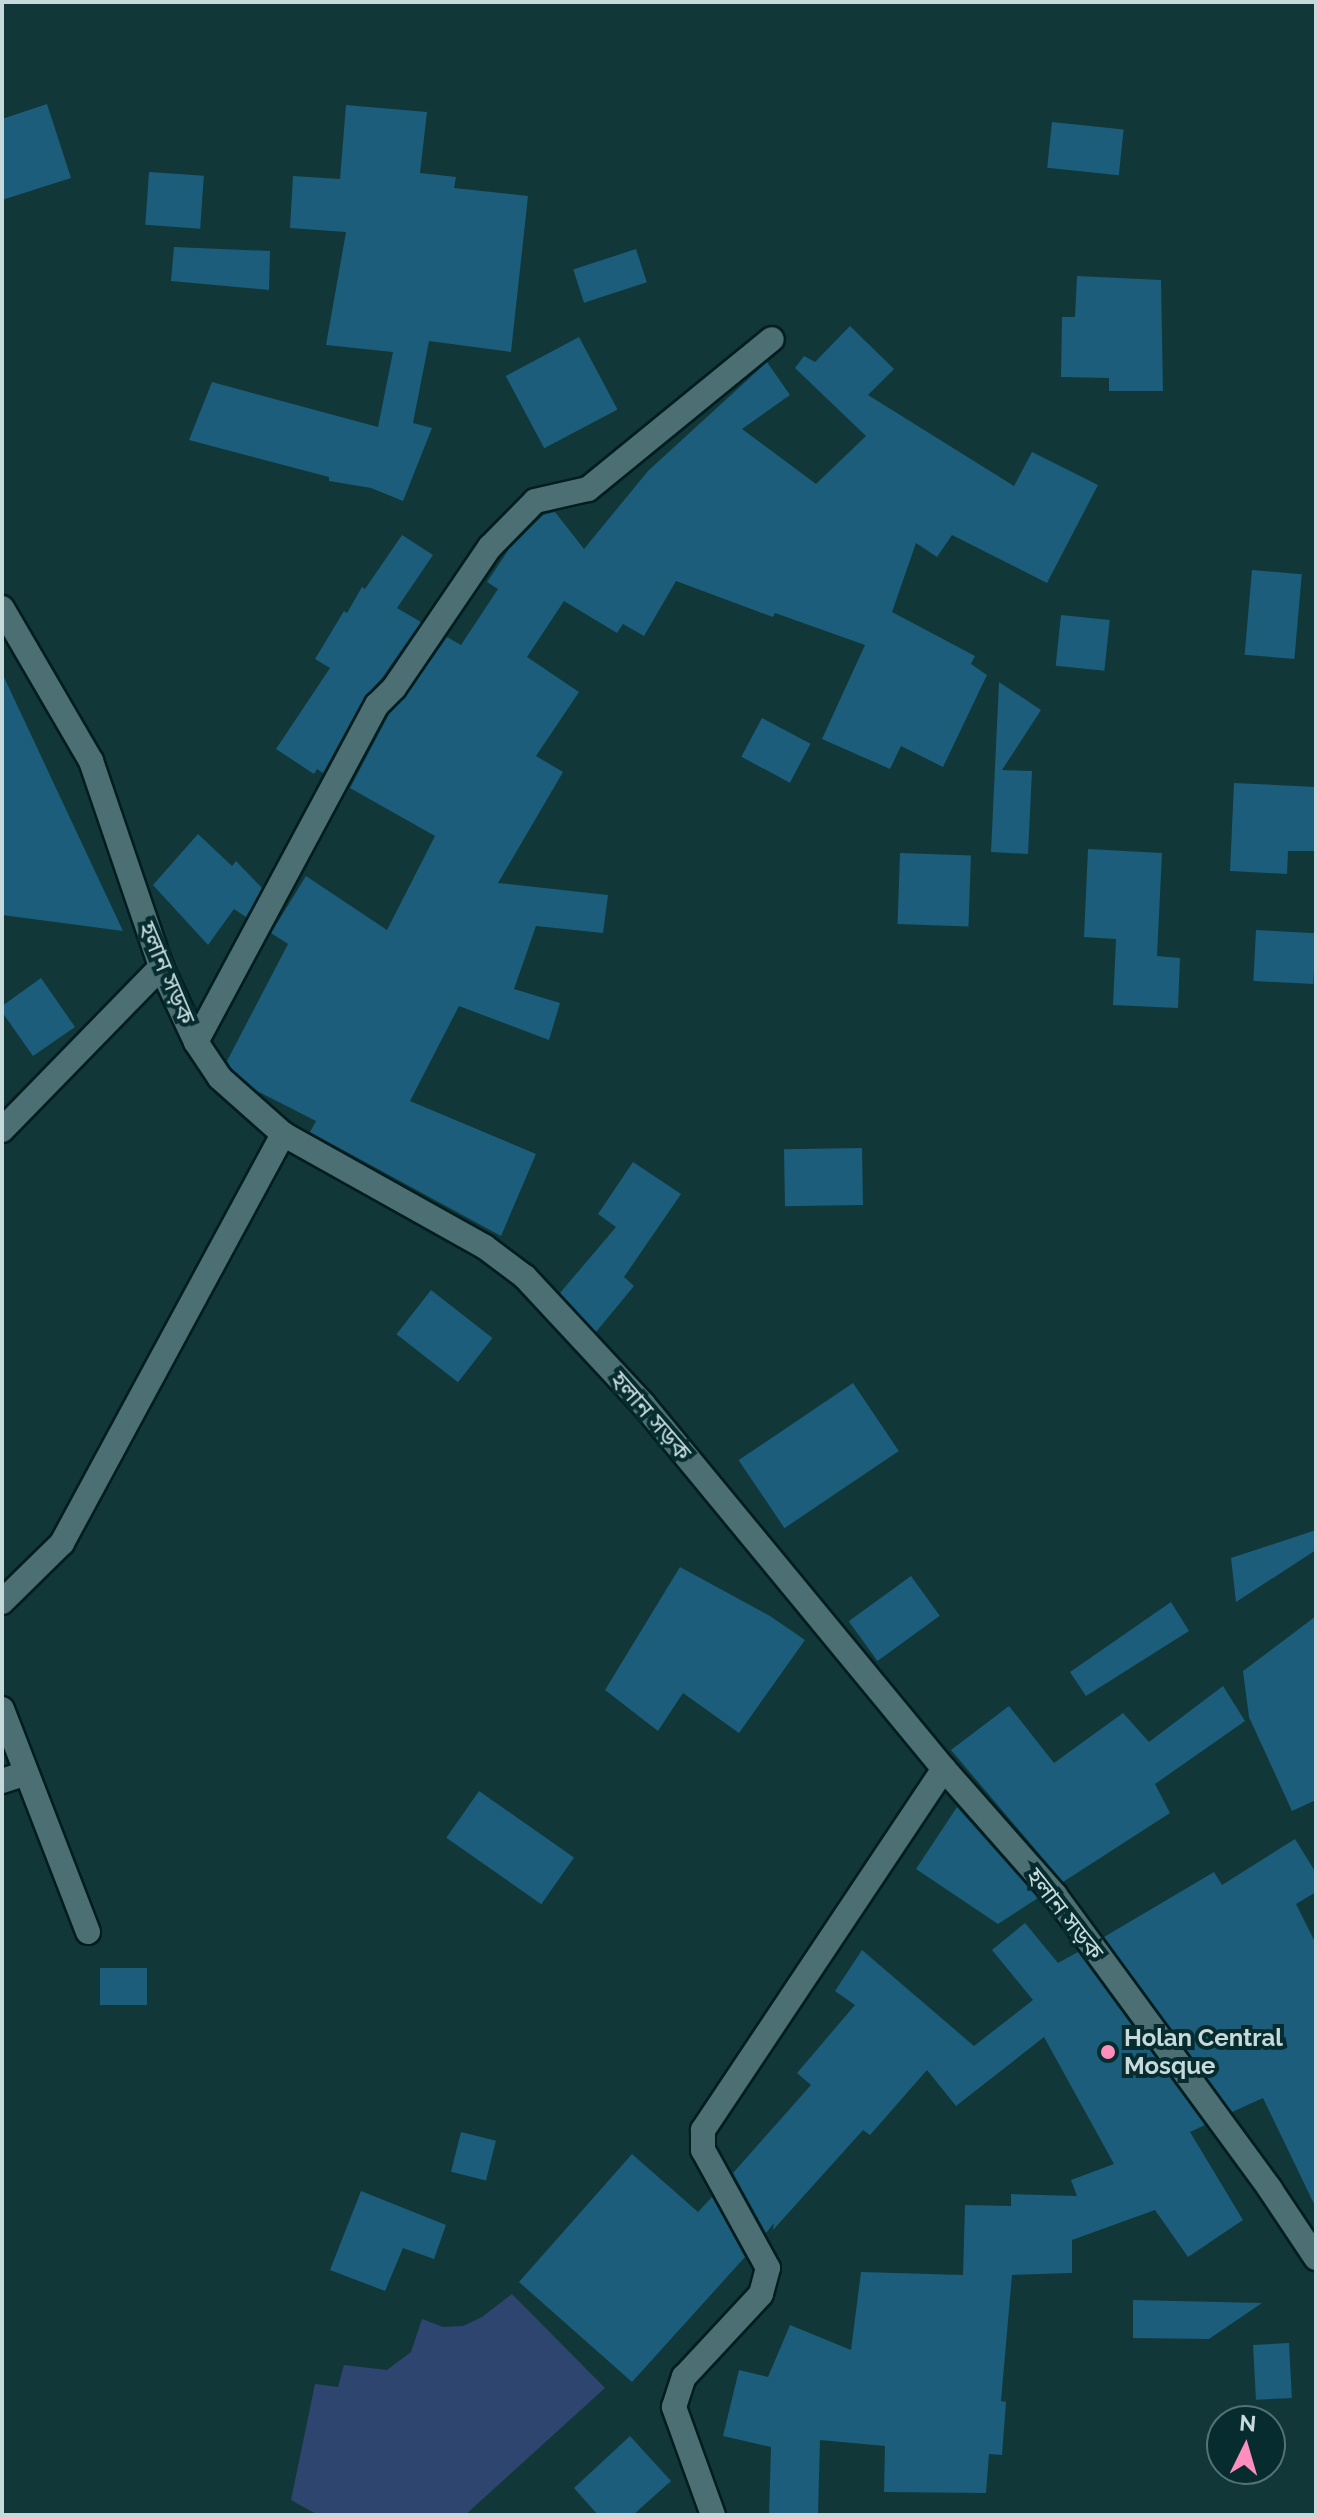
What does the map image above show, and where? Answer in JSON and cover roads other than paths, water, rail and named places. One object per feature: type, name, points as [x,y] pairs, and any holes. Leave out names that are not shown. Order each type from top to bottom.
[{"type":"street","points":[[196,1042],[377,705],[394,688],[490,547],[535,501],[588,489],[772,339]]},
{"type":"street","name":"হলান সড়ক","points":[[2,608],[91,761],[161,967],[196,1042],[220,1078],[283,1134],[485,1247],[525,1277],[643,1404],[743,1521],[944,1769],[1055,1895],[1270,2189],[1316,2258]]},
{"type":"street","points":[[2,1130],[161,967]]},
{"type":"street","points":[[2,1602],[62,1543],[283,1134]]},
{"type":"street","points":[[2,1709],[88,1932]]},
{"type":"street","points":[[713,2515],[674,2407],[684,2377],[761,2294],[768,2268],[703,2150],[703,2130],[944,1769]]},
{"type":"street","points":[[2,1781],[26,1773]]},
{"type":"water","points":[[512,2294],[605,2388],[465,2515],[318,2515],[291,2500],[315,2384],[338,2387],[344,2365],[387,2370],[411,2352],[422,2319],[443,2327],[463,2326],[482,2317]]},
{"type":"place","name":"Holan Central Mosque","points":[[1108,2052]]}]
